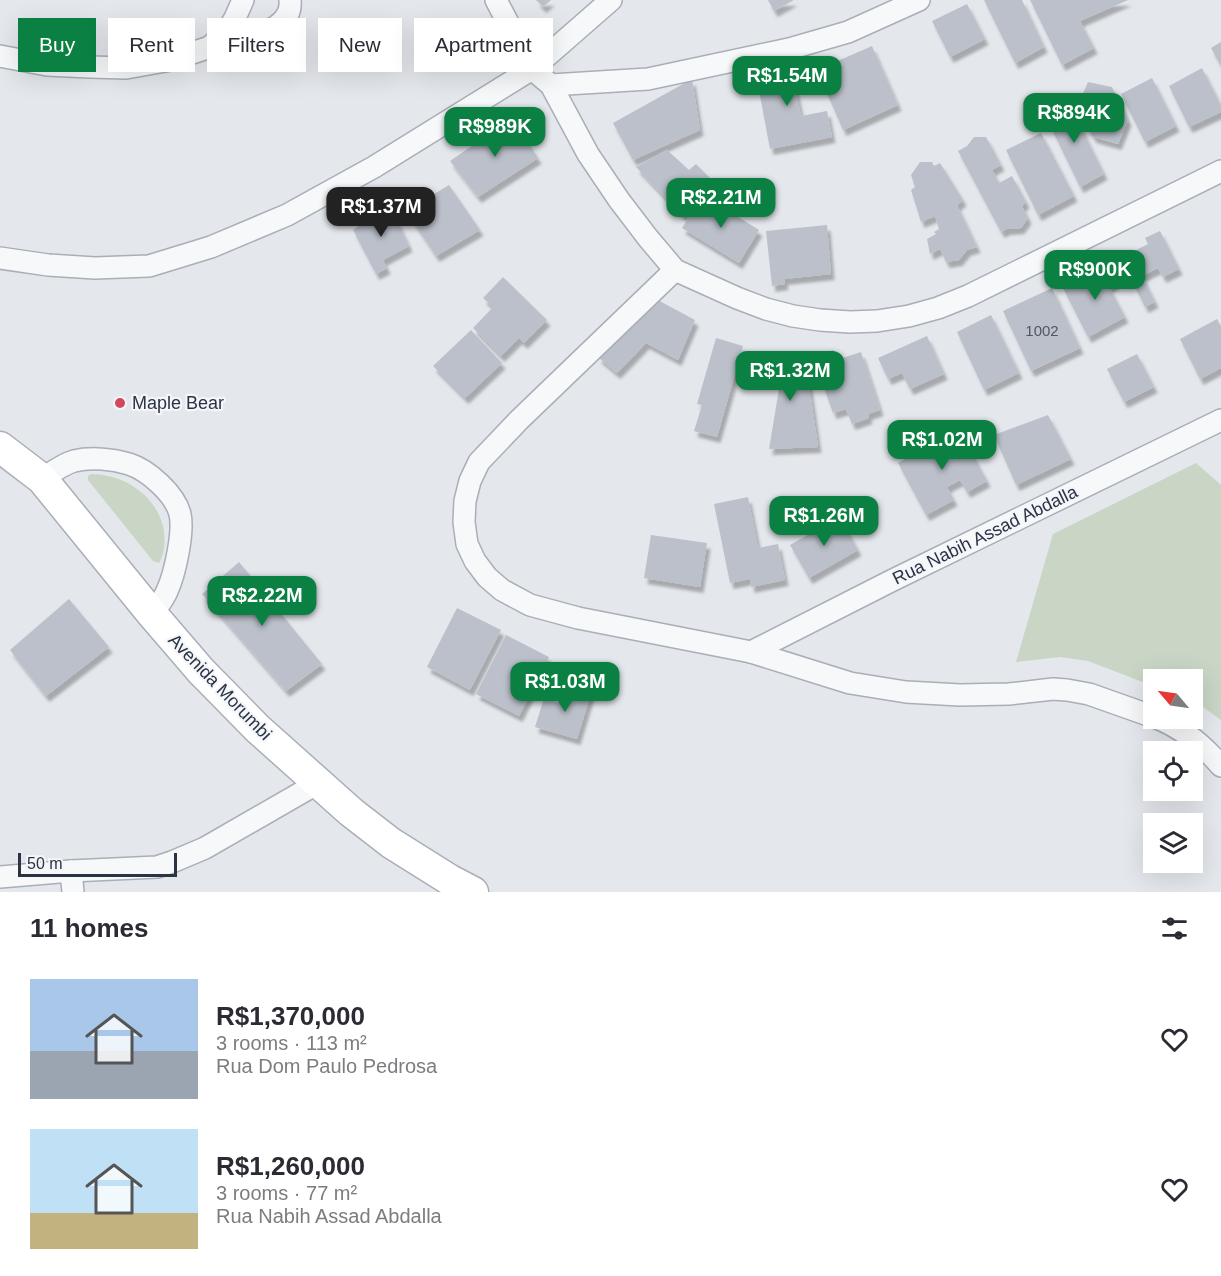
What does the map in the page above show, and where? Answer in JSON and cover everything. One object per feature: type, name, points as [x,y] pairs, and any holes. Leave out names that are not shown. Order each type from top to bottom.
[{"type":"main road","name":"Avenida Morumbi","points":[[0,447],[42,479],[201,671],[258,729],[351,812],[391,843],[473,892]]},
{"type":"street","points":[[236,18],[243,0]]},
{"type":"street","points":[[286,18],[291,4],[290,0]]},
{"type":"street","points":[[496,0],[505,18]]},
{"type":"street","points":[[553,51],[611,0]]},
{"type":"street","points":[[551,86],[648,80],[789,49],[848,32],[919,0]]},
{"type":"street","points":[[0,56],[46,65],[126,68],[171,60],[207,48]]},
{"type":"street","points":[[0,258],[48,265],[95,268],[149,266],[211,247],[287,215],[374,167],[527,72]]},
{"type":"street","points":[[535,72],[551,86],[588,154],[642,231],[675,270],[766,309],[820,320],[877,321],[938,308],[968,296],[1221,171]]},
{"type":"street","points":[[675,270],[527,412],[479,462],[470,481],[465,501],[464,522],[467,544],[475,561],[487,577],[501,590],[530,605],[578,618],[751,652],[850,683],[906,692],[960,695],[1067,690],[1089,694],[1143,714]]},
{"type":"street","name":"Rua Nabih Assad Abdalla","points":[[751,652],[1221,420]]},
{"type":"street","points":[[42,479],[73,461],[100,459],[130,464],[152,476],[171,496],[180,514],[181,530],[178,550],[167,592],[152,614]]},
{"type":"street","points":[[1176,729],[1191,737],[1221,766]]},
{"type":"street","points":[[0,877],[72,882],[157,867],[205,848],[318,783]]},
{"type":"green space","points":[[1196,463],[1221,485],[1221,720],[1203,707],[1203,669],[1143,669],[1143,682],[1088,661],[1060,657],[1016,662],[1053,534]]},
{"type":"green space","points":[[91,474],[115,478],[127,483],[138,489],[155,507],[164,531],[163,551],[159,563],[153,561],[88,480]]},
{"type":"building","points":[[536,0],[551,0],[543,7]]},
{"type":"building","points":[[768,0],[794,0],[774,11]]},
{"type":"building","points":[[984,0],[1022,0],[1044,47],[1015,63]]},
{"type":"building","points":[[1030,0],[1128,0],[1080,21],[1094,48],[1062,65]]},
{"type":"building","points":[[967,4],[985,39],[950,57],[932,21]]},
{"type":"building","points":[[1221,42],[1221,66],[1211,48]]},
{"type":"building","points":[[872,46],[898,105],[843,130],[817,70]]},
{"type":"building","points":[[789,57],[801,116],[827,111],[832,137],[770,149],[754,64]]},
{"type":"building","points":[[1202,68],[1221,106],[1221,112],[1189,127],[1169,86]]},
{"type":"building","points":[[1152,78],[1176,126],[1145,142],[1121,94]]},
{"type":"building","points":[[692,79],[700,130],[633,160],[613,123]]},
{"type":"building","points":[[1088,82],[1112,87],[1128,120],[1118,144],[1093,137],[1077,107]]},
{"type":"building","points":[[1068,101],[1104,174],[1080,187],[1044,113]]},
{"type":"building","points":[[512,118],[538,158],[478,197],[450,161]]},
{"type":"building","points":[[1041,133],[1074,196],[1038,215],[1006,150]]},
{"type":"building","points":[[974,137],[986,137],[1001,165],[992,170],[999,183],[1012,176],[1026,202],[1022,206],[1028,218],[1021,228],[1001,232],[958,151],[967,146]]},
{"type":"building","points":[[667,150],[689,170],[696,164],[713,181],[683,216],[636,167]]},
{"type":"building","points":[[920,162],[932,162],[934,166],[940,163],[963,200],[957,205],[977,247],[967,250],[959,260],[946,262],[940,249],[930,254],[927,239],[936,234],[934,232],[939,229],[935,216],[921,222],[911,190],[915,187],[911,175]]},
{"type":"building","points":[[449,185],[480,230],[436,256],[406,211]]},
{"type":"building","points":[[703,195],[759,230],[739,263],[682,228]]},
{"type":"building","points":[[390,205],[409,246],[383,260],[387,268],[376,274],[353,230]]},
{"type":"building","points":[[827,225],[831,274],[784,279],[785,284],[772,286],[766,231]]},
{"type":"building","points":[[1160,231],[1179,269],[1163,277],[1158,268],[1142,276],[1155,302],[1145,307],[1121,258],[1148,244],[1145,238]]},
{"type":"building","points":[[1107,265],[1116,283],[1109,287],[1125,317],[1088,337],[1063,288]]},
{"type":"building","points":[[503,277],[547,320],[524,343],[519,338],[501,356],[473,328],[493,307],[483,298]]},
{"type":"building","points":[[1052,288],[1080,348],[1031,371],[1003,311]]},
{"type":"building","points":[[654,298],[695,320],[678,360],[646,343],[617,373],[598,357]]},
{"type":"building","points":[[991,315],[1019,373],[984,390],[957,332]]},
{"type":"building","points":[[1217,319],[1221,326],[1221,368],[1200,379],[1180,339]]},
{"type":"building","points":[[471,330],[502,363],[465,398],[433,366]]},
{"type":"building","points":[[927,336],[944,374],[910,389],[902,373],[888,379],[878,358]]},
{"type":"building","points":[[716,338],[743,346],[717,437],[694,431],[702,405],[697,404]]},
{"type":"building","points":[[833,350],[836,360],[861,352],[880,410],[868,414],[869,418],[852,424],[846,409],[833,413],[813,357]]},
{"type":"building","points":[[762,352],[805,358],[818,447],[769,449],[780,383],[757,374]]},
{"type":"building","points":[[1137,354],[1154,387],[1124,402],[1107,369]]},
{"type":"building","points":[[1048,415],[1071,459],[1016,485],[994,435]]},
{"type":"building","points":[[959,429],[987,481],[967,492],[960,480],[947,487],[954,500],[926,515],[898,463]]},
{"type":"building","points":[[748,497],[758,548],[778,544],[785,580],[751,587],[750,579],[730,583],[714,504]]},
{"type":"building","points":[[840,517],[858,550],[809,578],[790,545]]},
{"type":"building","points":[[651,535],[707,543],[700,587],[644,578]]},
{"type":"building","points":[[239,562],[322,664],[286,691],[202,594]]},
{"type":"building","points":[[69,599],[109,647],[46,696],[10,650]]},
{"type":"building","points":[[457,608],[501,630],[470,690],[427,667]]},
{"type":"building","points":[[506,635],[549,657],[519,716],[476,694]]},
{"type":"building","points":[[570,684],[592,690],[577,739],[535,727],[544,698],[563,704]]},
{"type":"place","name":"Maple Bear","points":[[120,403]]}]
